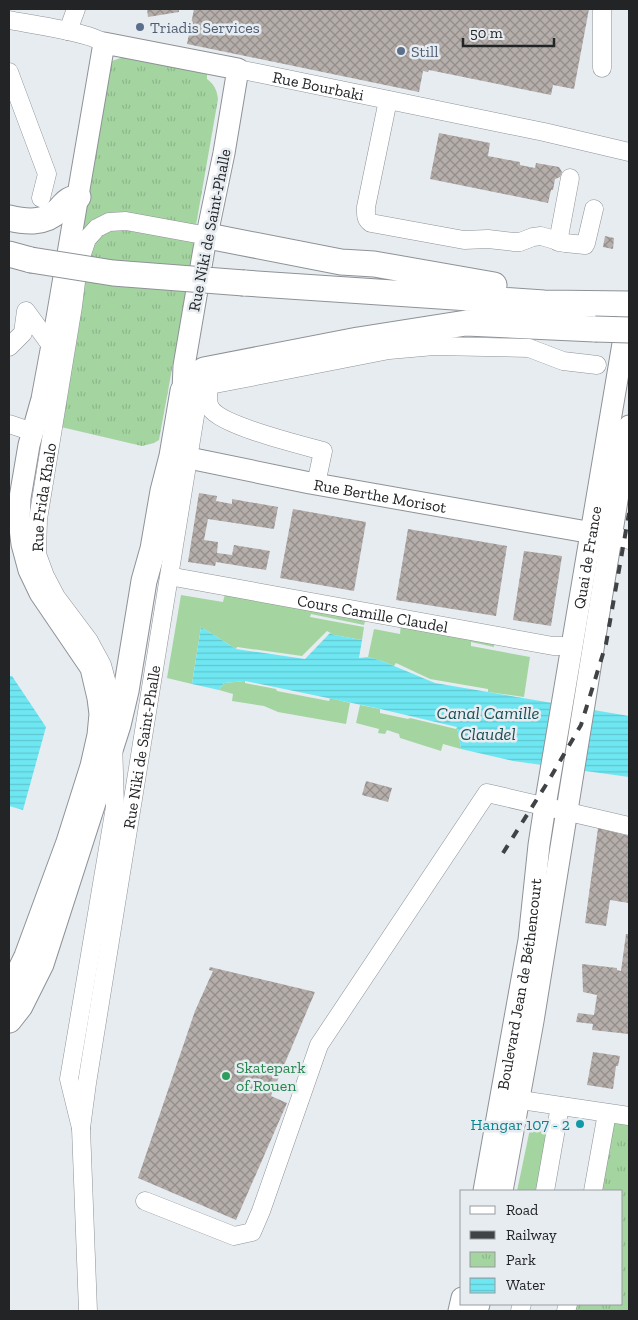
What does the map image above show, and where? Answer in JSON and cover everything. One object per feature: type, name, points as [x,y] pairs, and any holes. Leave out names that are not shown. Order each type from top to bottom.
[{"type":"highway","points":[[16,220],[36,222],[58,212],[66,201],[78,197]]},
{"type":"highway","points":[[208,236],[340,262],[374,264],[555,294],[592,303]]},
{"type":"highway","points":[[9,254],[31,260],[113,272],[244,283],[535,302],[629,304]]},
{"type":"highway","points":[[9,1020],[20,1006],[42,964],[113,740],[126,690],[144,581],[153,549],[163,491],[180,457],[183,391],[196,375],[209,369],[358,340],[466,323],[629,330]]},
{"type":"main road","name":"Rue Bourbaki","points":[[104,43],[238,69]]},
{"type":"main road","name":"Rue Frida Khalo","points":[[9,988],[25,956],[67,842],[98,735],[100,714],[91,668],[40,593],[29,570],[22,544],[19,520],[20,498],[52,347],[104,43]]},
{"type":"main road","name":"Rue Niki de Saint-Phalle","points":[[183,391],[184,366],[238,69]]},
{"type":"main road","name":"Quai de France","points":[[545,806],[572,646],[611,536],[629,308]]},
{"type":"main road","name":"Quai de France","points":[[567,811],[629,426]]},
{"type":"main road","name":"Rue Berthe Morisot","points":[[180,457],[316,484],[611,536]]},
{"type":"main road","name":"Boulevard Jean de Béthencourt","points":[[502,1190],[510,1098],[529,940],[538,845],[545,806]]},
{"type":"main road","name":"Boulevard Jean de Béthencourt","points":[[484,1190],[533,1021],[567,811]]},
{"type":"street","points":[[68,32],[76,9]]},
{"type":"street","points":[[602,9],[602,68]]},
{"type":"street","name":"Rue Bourbaki","points":[[9,20],[68,32],[104,43]]},
{"type":"street","name":"Rue Bourbaki","points":[[238,69],[629,152]]},
{"type":"street","points":[[9,72],[47,174],[41,198]]},
{"type":"street","points":[[388,100],[366,207],[366,215],[371,222],[464,240],[488,239],[520,242],[533,236],[541,236],[558,242],[584,245],[594,209]]},
{"type":"street","points":[[558,242],[570,178]]},
{"type":"street","name":"Rue Frida Khalo","points":[[113,740],[108,687],[102,665],[89,641],[56,598],[45,576],[38,554],[38,519],[78,266],[87,239],[97,228],[110,222],[126,221],[208,236]]},
{"type":"street","points":[[9,347],[23,334],[26,311],[52,347]]},
{"type":"street","points":[[316,484],[322,451],[275,439],[220,416],[212,411],[207,401],[209,387],[215,384],[389,350],[434,346],[529,348],[563,361],[597,365]]},
{"type":"street","name":"Rue Niki de Saint-Phalle","points":[[88,1311],[81,1128],[180,457],[199,391],[209,369]]},
{"type":"street","points":[[9,424],[33,432]]},
{"type":"street","name":"Cours Camille Claudel","points":[[174,577],[544,644],[572,646]]},
{"type":"street","name":"Rue Niki de Saint-Phalle","points":[[81,1128],[69,1079],[115,807],[113,740]]},
{"type":"street","points":[[145,1201],[234,1236],[252,1232],[319,1045],[487,793],[629,826]]},
{"type":"street","points":[[510,1098],[629,1116]]},
{"type":"street","points":[[545,1190],[560,1106]]},
{"type":"street","points":[[593,1190],[607,1113]]},
{"type":"green space","points":[[123,57],[207,74],[207,79],[216,90],[218,99],[195,231],[125,217],[86,230],[78,229],[112,61]]},
{"type":"green space","points":[[115,226],[200,240],[180,358],[174,358],[159,440],[142,446],[61,427],[84,255],[92,241]]},
{"type":"green space","points":[[225,594],[366,618],[364,625],[311,614],[310,617],[364,627],[362,640],[334,635],[327,631],[302,656],[237,647],[236,649],[201,627],[192,684],[167,678],[181,595],[223,602]]},
{"type":"green space","points":[[401,622],[495,639],[494,647],[471,642],[471,646],[530,657],[524,697],[488,692],[488,689],[430,679],[396,663],[394,666],[368,657],[374,629],[400,634]]},
{"type":"green space","points":[[245,681],[245,683],[276,689],[277,691],[329,701],[330,698],[350,703],[346,724],[278,712],[264,706],[232,701],[233,694],[219,690],[224,683]]},
{"type":"green space","points":[[360,705],[380,709],[380,713],[456,729],[457,727],[461,749],[443,744],[441,751],[400,738],[399,734],[387,730],[385,734],[378,733],[379,729],[356,723]]},
{"type":"green space","points":[[611,1119],[629,1123],[629,1311],[569,1311],[571,1305],[623,1305],[623,1190],[596,1190]]},
{"type":"green space","points":[[531,1124],[554,1128],[542,1190],[517,1190]]},
{"type":"water","name":"Canal Camille Claudel","points":[[201,627],[236,649],[305,659],[330,633],[362,640],[359,658],[368,657],[382,661],[435,683],[629,716],[629,777],[513,761],[461,749],[457,727],[376,708],[245,681],[224,683],[219,690],[192,684]]},
{"type":"water","points":[[9,676],[12,676],[46,727],[23,810],[9,806]]},
{"type":"building","points":[[147,9],[179,9],[179,12],[148,17]]},
{"type":"building","name":"Still","points":[[194,9],[589,9],[574,89],[553,85],[551,95],[429,70],[428,72],[423,71],[419,92],[187,44]]},
{"type":"building","points":[[439,133],[490,143],[488,156],[520,162],[520,165],[535,168],[536,163],[559,167],[562,172],[560,177],[555,179],[548,203],[430,179]]},
{"type":"building","points":[[605,236],[614,238],[613,249],[603,247]]},
{"type":"building","points":[[199,493],[217,496],[216,501],[232,504],[232,499],[278,507],[274,529],[208,519],[204,540],[218,542],[217,553],[232,555],[234,545],[270,551],[266,570],[216,562],[215,566],[188,562]]},
{"type":"building","points":[[293,509],[366,522],[354,591],[280,578]]},
{"type":"building","points":[[408,529],[507,546],[496,616],[396,600]]},
{"type":"building","points":[[524,551],[562,556],[551,626],[513,620]]},
{"type":"building","points":[[366,781],[392,788],[388,802],[362,795]]},
{"type":"building","points":[[598,828],[629,836],[629,903],[610,900],[606,926],[585,923]]},
{"type":"building","points":[[626,934],[629,934],[629,1034],[592,1030],[593,1024],[576,1022],[578,1013],[594,1015],[597,995],[583,992],[582,964],[617,968],[617,970],[621,971]]},
{"type":"building","name":"Skatepark of Rouen","points":[[210,967],[315,992],[271,1096],[287,1103],[236,1220],[138,1178],[195,1011],[213,971],[209,970]]},
{"type":"building","points":[[593,1052],[620,1056],[618,1066],[616,1066],[613,1089],[587,1085]]},
{"type":"railway","points":[[503,853],[581,725],[606,644],[629,513]]},
{"type":"place","name":"Triadis Services","points":[[140,27]]},
{"type":"place","name":"Still","points":[[401,51]]},
{"type":"place","name":"Skatepark of Rouen","points":[[226,1076]]},
{"type":"place","name":"Hangar 107 - 2","points":[[580,1124]]}]
